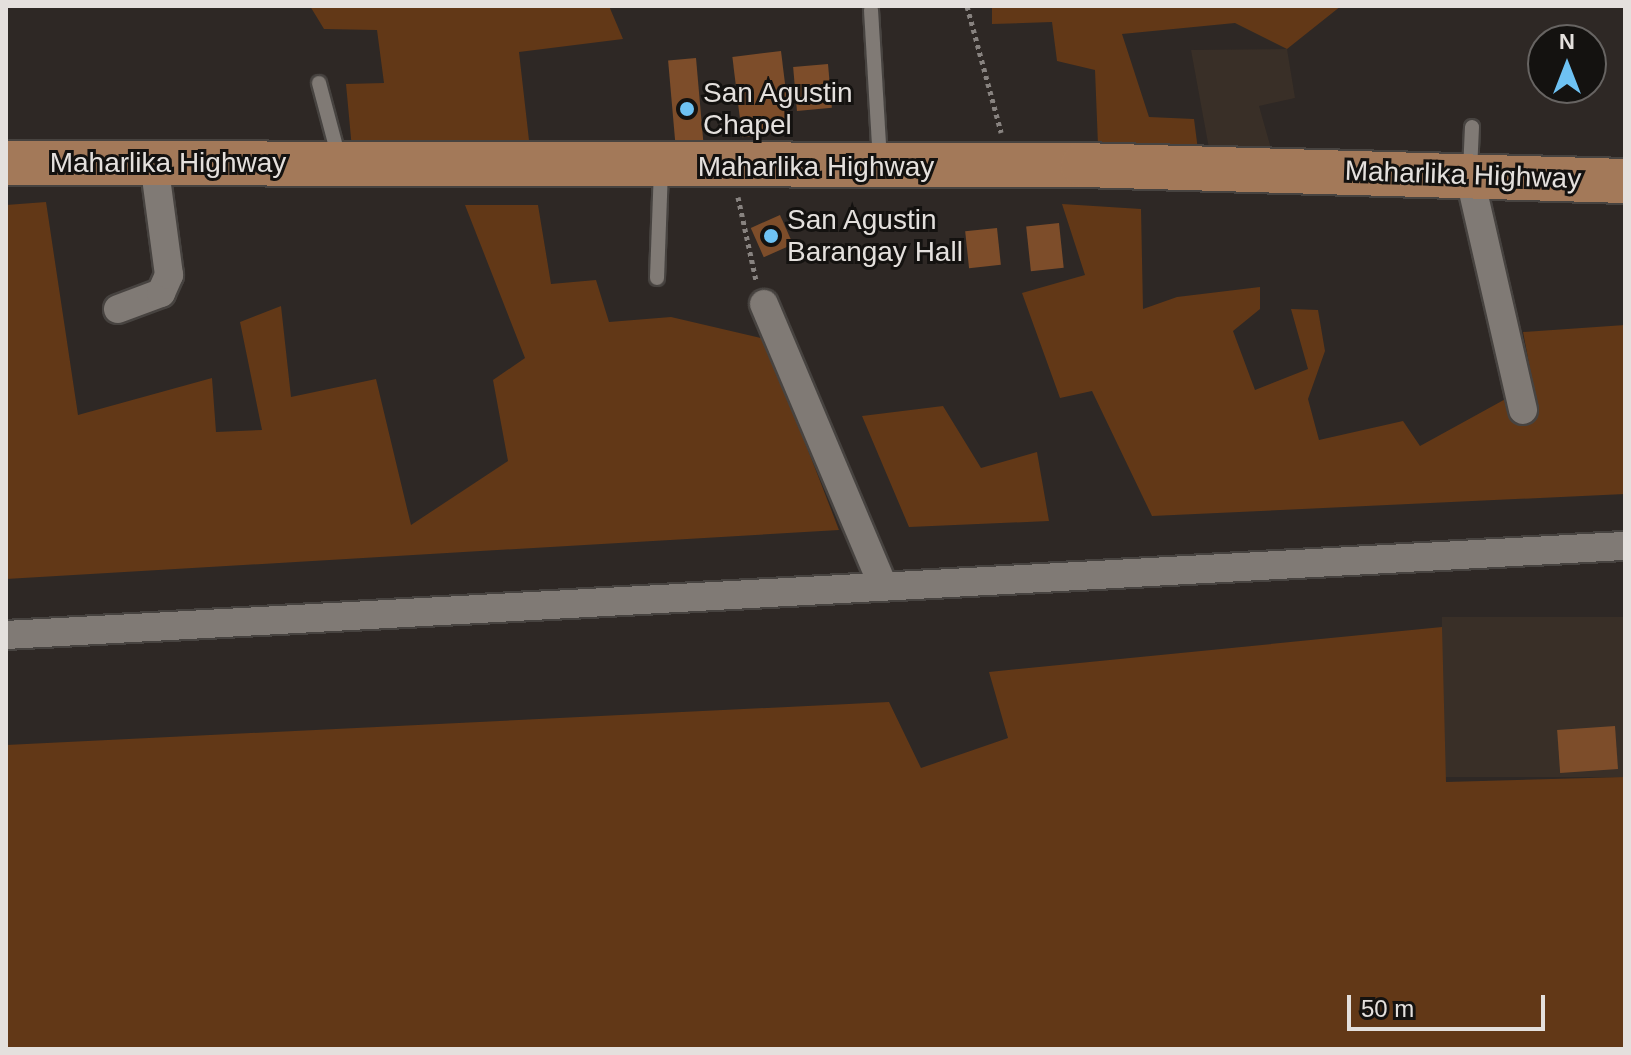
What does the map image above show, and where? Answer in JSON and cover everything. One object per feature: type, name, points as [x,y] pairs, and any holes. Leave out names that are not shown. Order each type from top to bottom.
[{"type":"main road","name":"Maharlika Highway","points":[[6,163],[340,162],[881,169],[1003,166],[1469,174],[1625,181]]},
{"type":"street","points":[[118,309],[161,293],[169,275],[154,162]]},
{"type":"street","points":[[1469,174],[1523,410]]},
{"type":"street","points":[[764,304],[883,586]]},
{"type":"street","points":[[6,635],[1625,546]]},
{"type":"lane","points":[[871,10],[881,169]]},
{"type":"lane","points":[[319,83],[340,162]]},
{"type":"lane","points":[[1469,174],[1472,127]]},
{"type":"lane","points":[[657,278],[661,167]]},
{"type":"path","points":[[967,6],[1000,122],[1003,166]]},
{"type":"path","points":[[734,168],[742,233],[764,304]]},
{"type":"shaded area","points":[[310,6],[609,6],[623,39],[519,52],[530,149],[352,149],[346,84],[384,83],[377,30],[324,29]]},
{"type":"shaded area","points":[[992,6],[1341,6],[1287,49],[1235,23],[1122,34],[1149,117],[1194,119],[1198,150],[1098,145],[1095,70],[1057,61],[1052,22],[992,24]]},
{"type":"shaded area","points":[[1287,49],[1295,98],[1259,106],[1272,152],[1210,154],[1191,50]]},
{"type":"shaded area","points":[[46,202],[78,415],[212,378],[216,432],[262,430],[240,322],[281,306],[291,397],[376,379],[411,525],[508,461],[493,380],[525,358],[465,205],[538,205],[551,284],[596,280],[609,322],[671,317],[765,339],[839,530],[6,579],[6,205]]},
{"type":"shaded area","points":[[1062,204],[1141,209],[1143,309],[1177,297],[1260,287],[1260,309],[1233,331],[1255,390],[1308,369],[1291,309],[1318,310],[1325,351],[1308,399],[1319,440],[1403,421],[1420,446],[1533,384],[1523,332],[1625,325],[1625,494],[1152,516],[1092,391],[1060,398],[1022,293],[1085,275]]},
{"type":"shaded area","points":[[943,406],[981,468],[1037,452],[1049,521],[909,527],[862,416]]},
{"type":"shaded area","points":[[1442,617],[1625,617],[1625,777],[1442,777]]},
{"type":"shaded area","points":[[1442,627],[1446,782],[1625,777],[1625,1049],[6,1049],[6,745],[889,702],[921,768],[1008,738],[989,672]]},
{"type":"building","points":[[781,51],[791,131],[742,137],[732,57]]},
{"type":"building","name":"San Agustin Chapel","points":[[696,58],[705,157],[677,159],[668,60]]},
{"type":"building","points":[[828,64],[832,108],[797,111],[793,67]]},
{"type":"building","name":"San Agustin Barangay Hall","points":[[780,215],[793,244],[764,257],[751,228]]},
{"type":"building","points":[[1059,223],[1064,268],[1031,271],[1026,226]]},
{"type":"building","points":[[997,228],[1001,265],[969,268],[965,231]]},
{"type":"building","points":[[1615,726],[1618,769],[1560,773],[1557,730]]},
{"type":"place","name":"San Agustin Chapel","points":[[687,109]]},
{"type":"place","name":"San Agustin Barangay Hall","points":[[771,236]]}]
